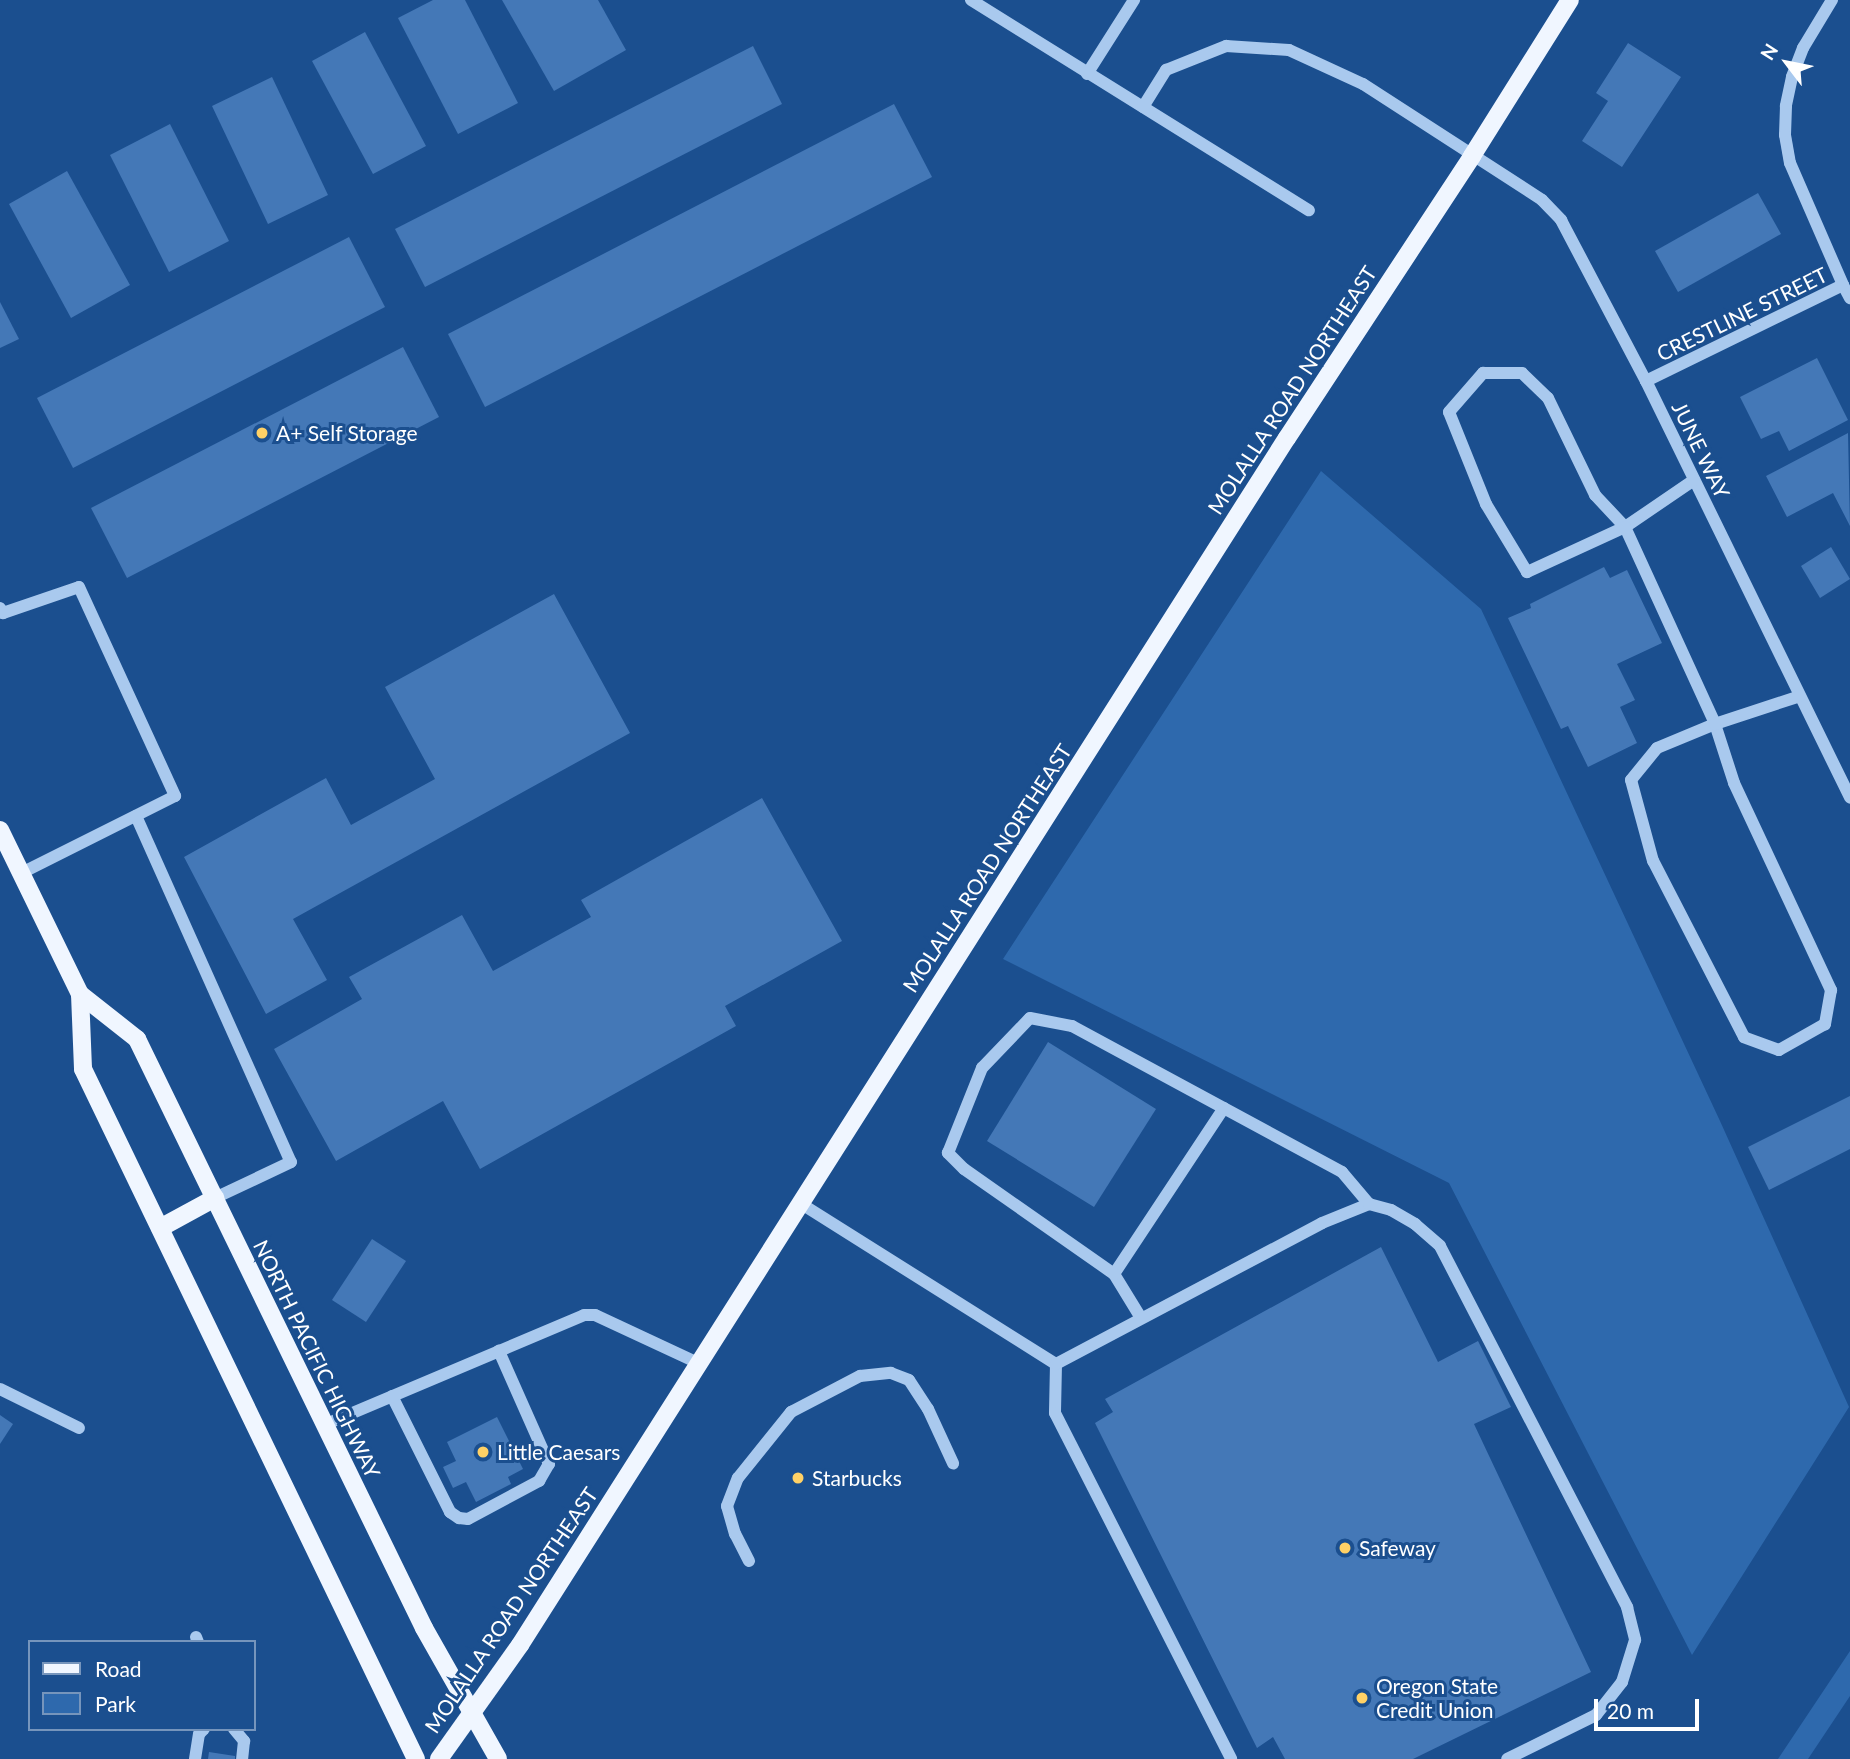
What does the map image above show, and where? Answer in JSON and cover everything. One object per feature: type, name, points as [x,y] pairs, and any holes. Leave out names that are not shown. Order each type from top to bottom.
[{"type":"main road","name":"MOLALLA ROAD NORTHEAST","points":[[439,1759],[520,1645],[1287,438],[1472,156],[1570,0]]},
{"type":"main road","name":"NORTH PACIFIC HIGHWAY","points":[[0,830],[80,994],[83,1069],[416,1759]]},
{"type":"main road","name":"NORTH PACIFIC HIGHWAY","points":[[80,994],[137,1039],[424,1628],[498,1759]]},
{"type":"main road","points":[[160,1228],[215,1198]]},
{"type":"street","points":[[971,0],[1309,211]]},
{"type":"street","points":[[1087,74],[1134,0]]},
{"type":"street","points":[[1832,0],[1803,48],[1792,77],[1786,106],[1785,135],[1790,163],[1843,285]]},
{"type":"street","name":"JUNE WAY","points":[[1143,107],[1166,70],[1226,46],[1289,50],[1363,84],[1542,200],[1561,220],[1646,381],[1850,798]]},
{"type":"street","name":"CRESTLINE STREET","points":[[1646,381],[1843,285],[1850,298]]},
{"type":"street","points":[[1694,480],[1625,527],[1527,572],[1486,504],[1449,412],[1483,373],[1522,373],[1548,398],[1595,495],[1625,527],[1715,724],[1734,783],[1831,989],[1825,1024],[1779,1050],[1744,1037],[1653,861],[1631,780],[1657,748],[1715,724],[1800,696]]},
{"type":"street","points":[[0,608],[3,613],[79,587],[176,796],[21,873]]},
{"type":"street","points":[[136,816],[291,1162],[215,1198]]},
{"type":"street","points":[[1141,1318],[1114,1274],[964,1169],[948,1153],[982,1068],[1030,1018],[1072,1026],[1342,1172],[1369,1204],[1391,1210],[1415,1224],[1440,1246],[1627,1606],[1635,1640],[1622,1682],[1596,1715],[1507,1759]]},
{"type":"street","points":[[1114,1274],[1224,1108]]},
{"type":"street","points":[[800,1203],[1056,1364]]},
{"type":"street","points":[[1056,1364],[1322,1223],[1369,1204]]},
{"type":"street","points":[[324,1425],[584,1315],[595,1315],[698,1363]]},
{"type":"street","points":[[392,1396],[450,1512],[459,1518],[468,1519],[539,1481],[549,1464],[499,1351]]},
{"type":"street","points":[[1056,1364],[1055,1413],[1231,1759]]},
{"type":"street","points":[[749,1561],[734,1534],[727,1506],[738,1478],[791,1412],[860,1376],[891,1373],[909,1380],[928,1409],[953,1463]]},
{"type":"street","points":[[0,1388],[79,1428]]},
{"type":"street","points":[[195,1759],[199,1734],[202,1731]]},
{"type":"street","points":[[236,1731],[244,1741],[242,1759]]},
{"type":"green space","points":[[1321,471],[1481,609],[1720,1121],[1849,1407],[1692,1655],[1449,1183],[1003,959]]},
{"type":"green space","points":[[1850,1651],[1850,1696],[1808,1759],[1778,1759]]},
{"type":"building","points":[[433,0],[465,0],[518,103],[458,134],[398,18]]},
{"type":"building","points":[[502,0],[598,0],[626,50],[554,91]]},
{"type":"building","points":[[365,32],[426,146],[373,174],[312,61]]},
{"type":"building","points":[[1628,43],[1681,77],[1622,167],[1582,141],[1608,101],[1596,93]]},
{"type":"building","points":[[753,46],[782,104],[425,287],[395,229]]},
{"type":"building","points":[[272,77],[328,195],[268,224],[212,106]]},
{"type":"building","points":[[894,104],[932,177],[485,407],[448,334]]},
{"type":"building","points":[[170,124],[229,241],[169,272],[110,155]]},
{"type":"building","points":[[67,171],[130,285],[71,318],[9,204]]},
{"type":"building","points":[[1758,193],[1781,234],[1678,292],[1655,251]]},
{"type":"building","points":[[349,237],[385,307],[73,468],[37,398]]},
{"type":"building","points":[[0,302],[19,339],[0,348]]},
{"type":"building","points":[[403,347],[439,417],[127,578],[91,508]]},
{"type":"building","points":[[1817,358],[1848,420],[1789,451],[1779,431],[1761,439],[1740,397]]},
{"type":"building","points":[[1848,433],[1850,526],[1833,493],[1787,517],[1766,476]]},
{"type":"building","points":[[1831,547],[1850,579],[1820,598],[1801,566]]},
{"type":"building","points":[[1604,567],[1610,578],[1627,570],[1662,643],[1617,664],[1635,700],[1620,707],[1637,743],[1588,767],[1568,726],[1561,729],[1508,618]]},
{"type":"building","points":[[554,594],[630,733],[293,919],[327,980],[266,1014],[184,857],[326,778],[351,825],[435,779],[385,687]]},
{"type":"building","points":[[762,798],[842,941],[725,1006],[736,1026],[480,1169],[443,1101],[336,1161],[274,1049],[362,999],[349,977],[462,915],[493,971],[591,917],[581,900]]},
{"type":"building","points":[[1048,1042],[1156,1109],[1094,1207],[987,1141]]},
{"type":"building","points":[[1850,1096],[1850,1149],[1769,1190],[1748,1147]]},
{"type":"building","points":[[372,1239],[406,1261],[366,1322],[332,1300]]},
{"type":"building","name":"Safeway","points":[[1381,1247],[1438,1362],[1478,1341],[1511,1407],[1474,1424],[1591,1672],[1413,1759],[1285,1759],[1273,1737],[1257,1748],[1095,1423],[1113,1412],[1105,1399]]},
{"type":"building","points":[[0,1415],[13,1424],[0,1444]]},
{"type":"building","name":"Little Caesars","points":[[497,1417],[523,1469],[508,1477],[511,1484],[476,1502],[466,1482],[453,1488],[443,1467],[456,1461],[447,1442]]},
{"type":"building","points":[[209,1752],[235,1756],[235,1759],[208,1759]]},
{"type":"place","name":"A+ Self Storage","points":[[262,433]]},
{"type":"place","name":"Little Caesars","points":[[483,1452]]},
{"type":"place","name":"Starbucks","points":[[798,1478]]},
{"type":"place","name":"Safeway","points":[[1345,1548]]},
{"type":"place","name":"Oregon State Credit Union","points":[[1362,1698]]}]
